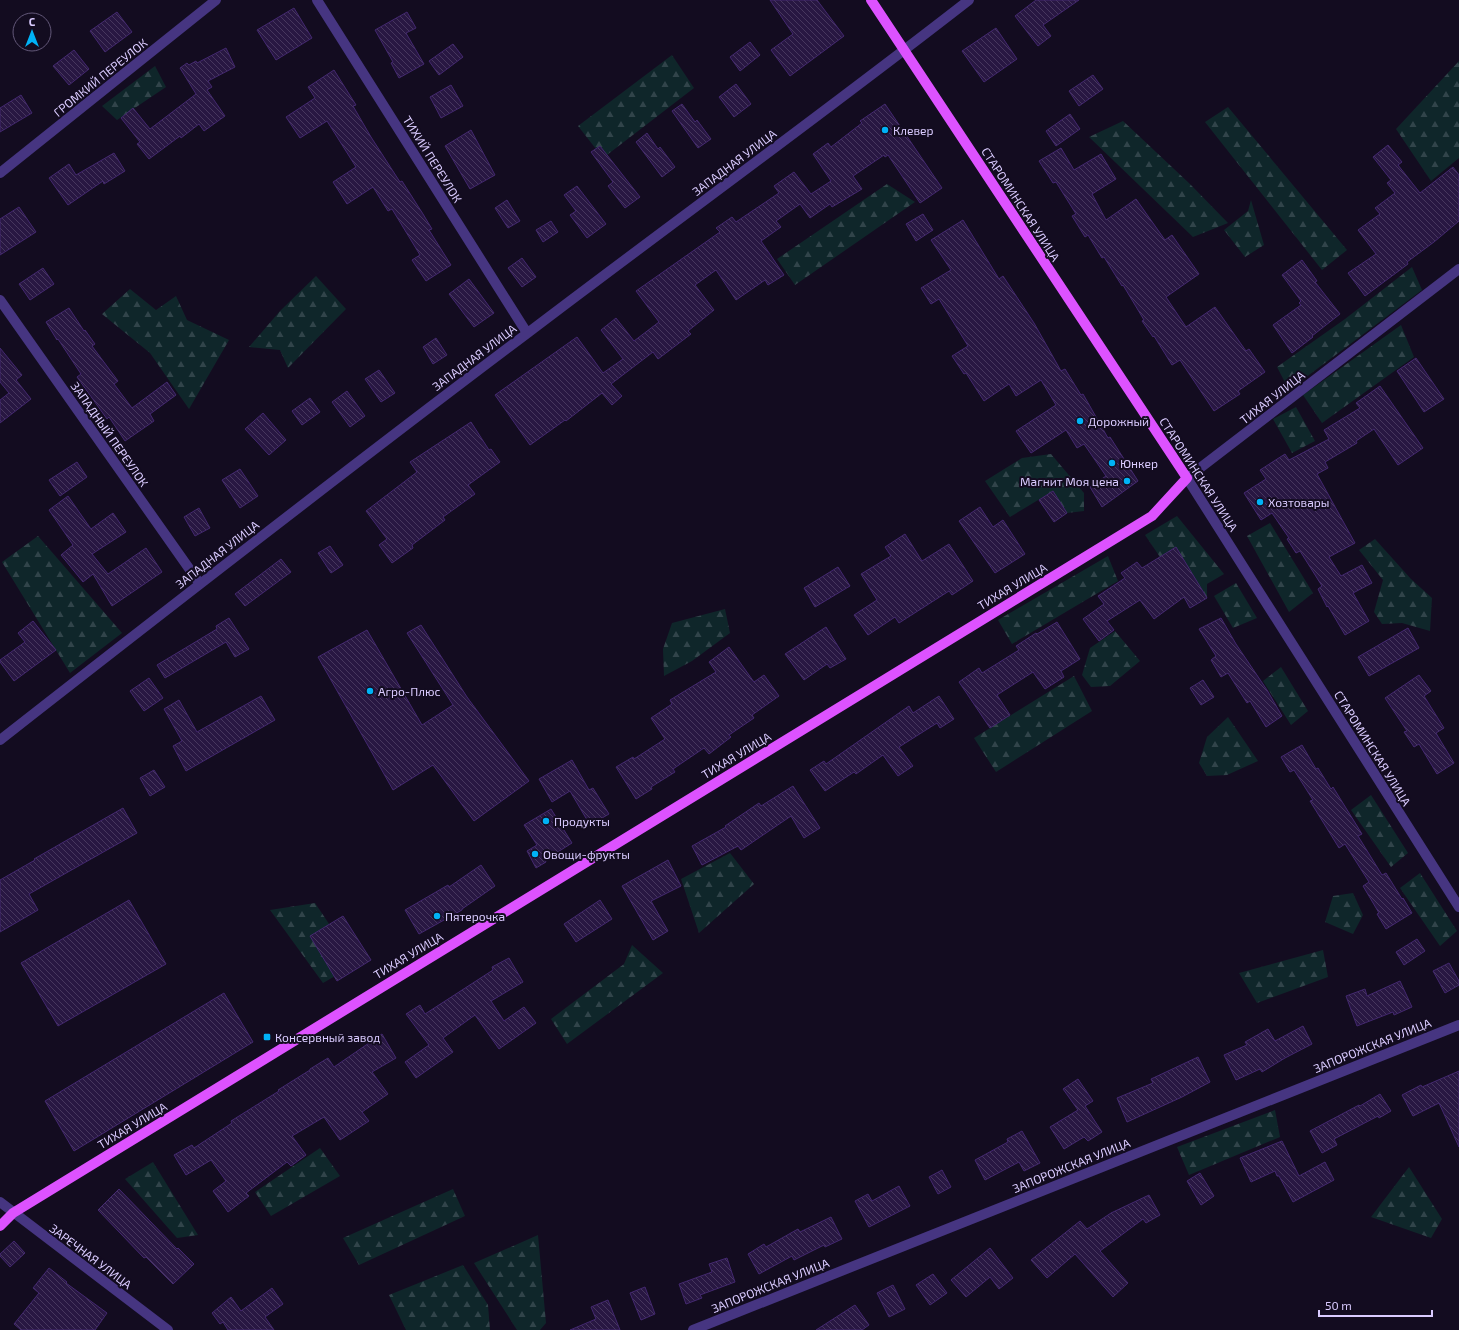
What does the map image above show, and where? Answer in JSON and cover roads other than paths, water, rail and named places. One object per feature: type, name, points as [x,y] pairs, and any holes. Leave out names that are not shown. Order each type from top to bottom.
[{"type":"main road","name":"СТАРОМИНСКАЯ УЛИЦА","points":[[871,0],[1187,478]]},
{"type":"main road","name":"ТИХАЯ УЛИЦА","points":[[0,1226],[13,1213],[1152,516],[1187,478]]},
{"type":"street","name":"ГРОМКИЙ ПЕРЕУЛОК","points":[[0,174],[216,0]]},
{"type":"street","name":"ТИХИЙ ПЕРЕУЛОК","points":[[317,0],[527,333]]},
{"type":"street","name":"ЗАПАДНАЯ УЛИЦА","points":[[0,740],[200,584],[527,333],[904,51],[969,0]]},
{"type":"street","name":"ТИХАЯ УЛИЦА","points":[[1187,478],[1459,269]]},
{"type":"street","name":"ЗАПАДНЫЙ ПЕРЕУЛОК","points":[[0,300],[200,584]]},
{"type":"street","name":"СТАРОМИНСКАЯ УЛИЦА","points":[[1187,478],[1459,907]]},
{"type":"street","name":"ЗАПОРОЖСКАЯ УЛИЦА","points":[[693,1330],[1459,1025]]},
{"type":"street","name":"ЗАРЕЧНАЯ УЛИЦА","points":[[0,1202],[168,1330]]},
{"type":"place","name":"Клевер","points":[[885,130]]},
{"type":"place","name":"Дорожный","points":[[1080,421]]},
{"type":"place","name":"Юнкер","points":[[1112,463]]},
{"type":"place","name":"Магнит Моя цена","points":[[1127,481]]},
{"type":"place","name":"Хозтовары","points":[[1260,502]]},
{"type":"place","name":"Агро-Плюс","points":[[370,691]]},
{"type":"place","name":"Продукты","points":[[546,821]]},
{"type":"place","name":"Овощи-фрукты","points":[[535,854]]},
{"type":"place","name":"Пятерочка","points":[[437,916]]},
{"type":"place","name":"Консервный завод","points":[[267,1037]]}]
